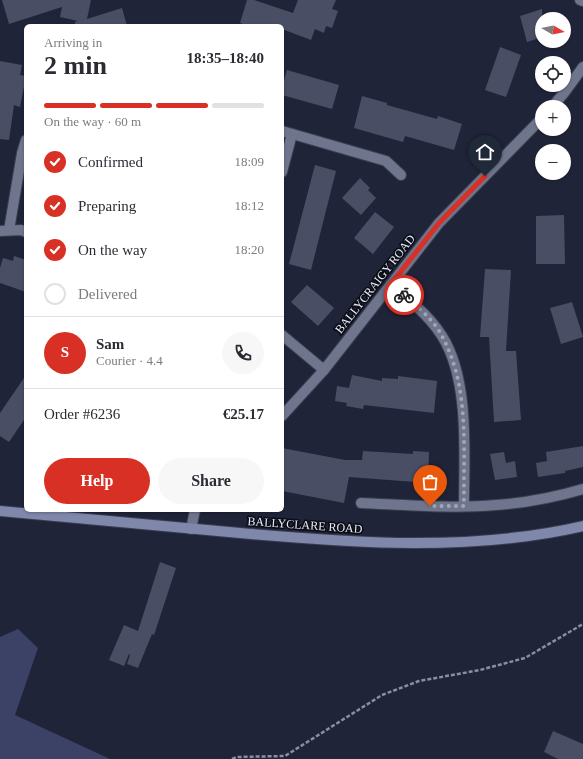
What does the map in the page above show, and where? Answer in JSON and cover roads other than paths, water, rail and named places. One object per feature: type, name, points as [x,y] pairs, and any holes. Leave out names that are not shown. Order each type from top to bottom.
[{"type":"main road","name":"BALLYCLARE ROAD","points":[[0,511],[191,529],[350,542],[402,544],[492,540],[531,536],[583,526]]},
{"type":"street","points":[[558,100],[583,67]]},
{"type":"street","name":"BALLYCRAIGY ROAD","points":[[284,414],[324,370],[439,223],[535,125]]},
{"type":"street","points":[[284,132],[386,162],[401,175]]},
{"type":"street","points":[[284,164],[292,134]]},
{"type":"street","points":[[24,146],[5,230],[24,232]]},
{"type":"street","points":[[391,284],[400,290],[443,336],[453,360],[459,384],[463,417],[464,506]]},
{"type":"street","points":[[284,337],[324,370]]},
{"type":"street","points":[[361,503],[464,506],[496,505],[567,494],[583,489]]},
{"type":"street","points":[[191,529],[195,512]]}]
